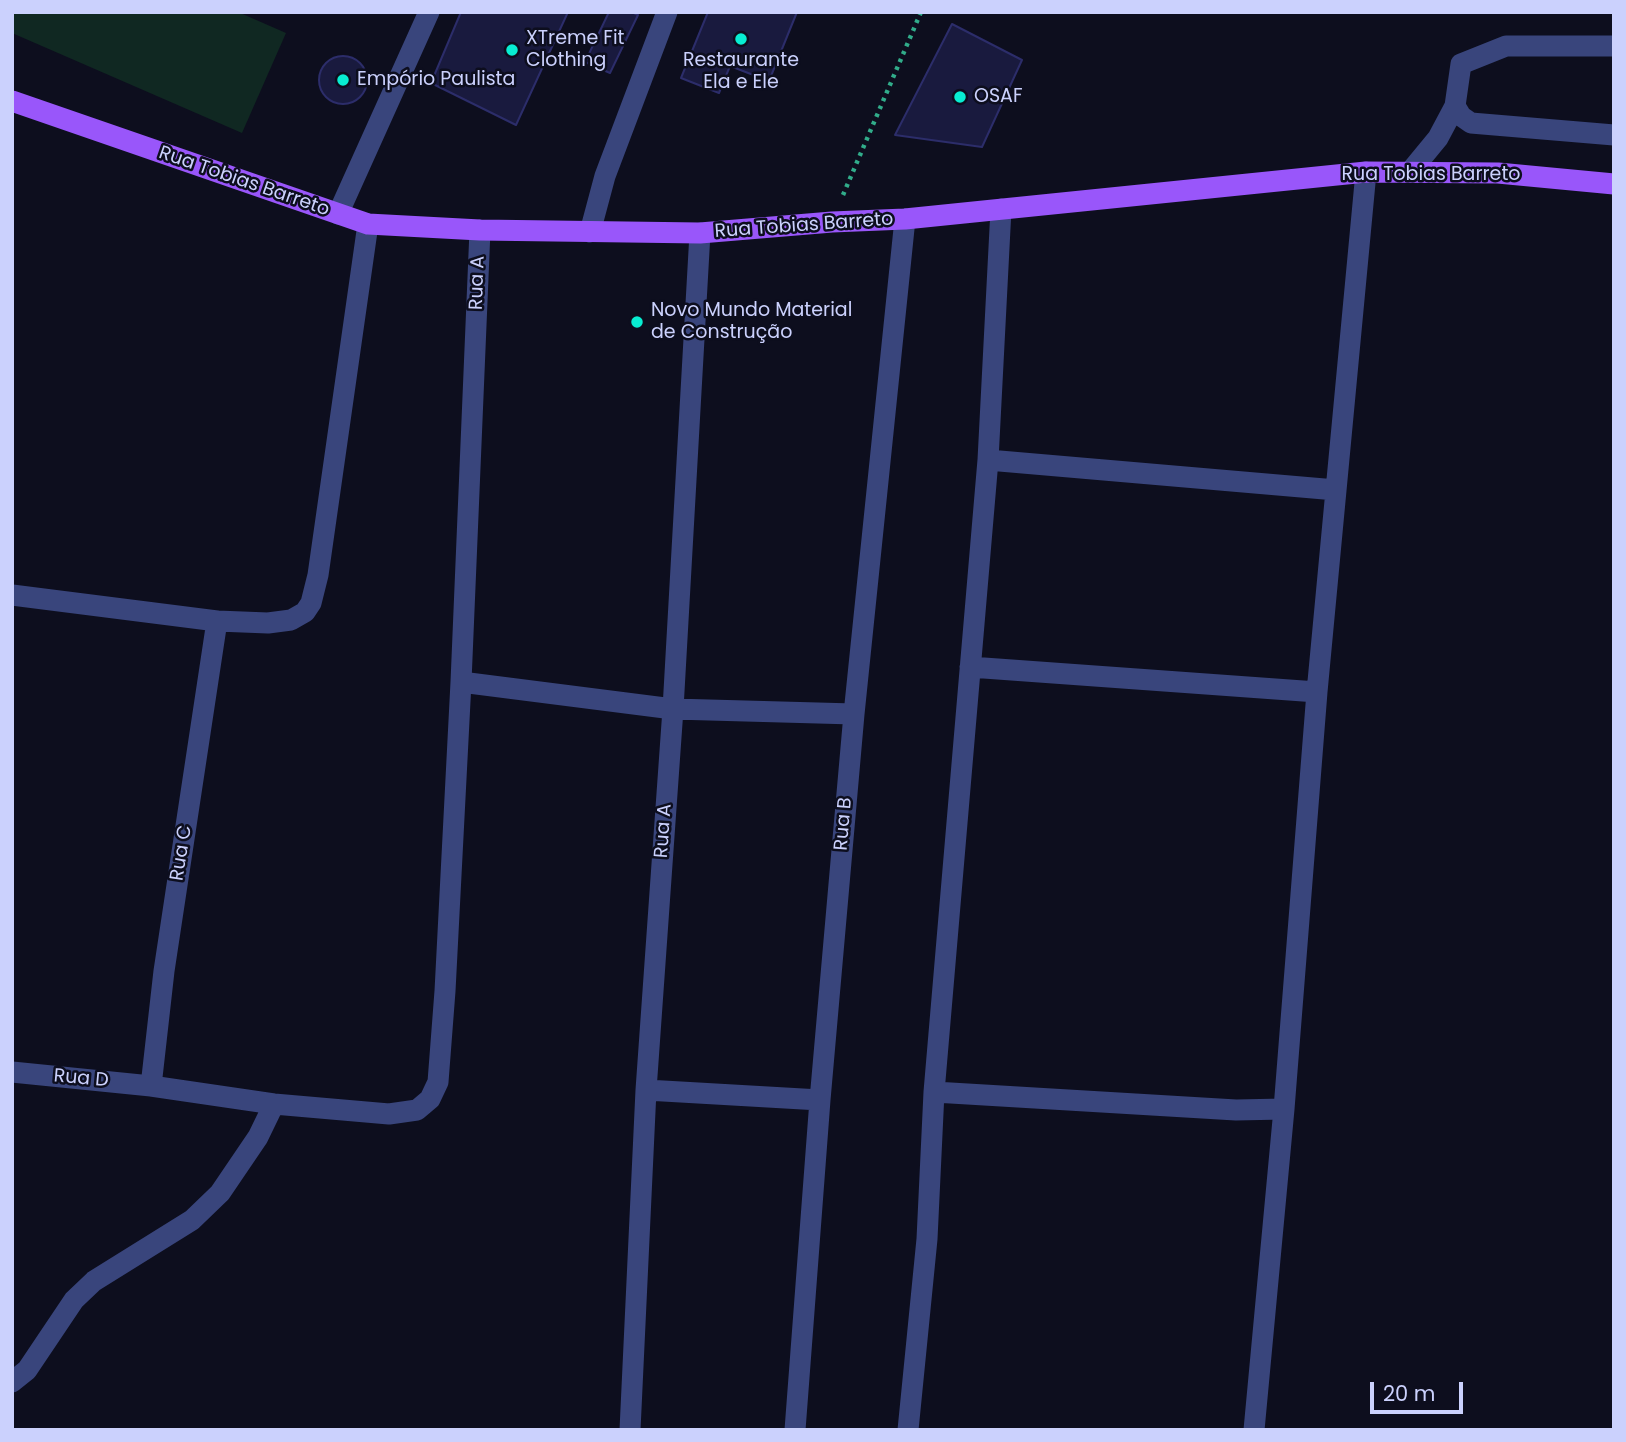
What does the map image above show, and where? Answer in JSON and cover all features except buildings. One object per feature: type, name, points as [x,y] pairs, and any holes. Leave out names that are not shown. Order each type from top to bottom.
[{"type":"main road","name":"Rua Tobias Barreto","points":[[12,100],[368,224],[480,230],[700,233],[905,219],[1366,172],[1498,173],[1614,184]]},
{"type":"street","points":[[338,215],[429,12]]},
{"type":"street","points":[[590,232],[605,176],[667,12]]},
{"type":"street","points":[[1410,172],[1438,138],[1455,106],[1461,64],[1506,46],[1614,46]]},
{"type":"street","points":[[1455,106],[1461,116],[1471,123],[1614,135]]},
{"type":"street","points":[[1254,1430],[1284,1109],[1317,692],[1366,172]]},
{"type":"street","points":[[908,1430],[927,1240],[934,1092],[988,460],[1001,209]]},
{"type":"street","name":"Rua B","points":[[795,1430],[820,1100],[854,714],[905,219]]},
{"type":"street","points":[[12,595],[217,621],[268,624],[291,620],[304,612],[311,603],[318,575],[368,224]]},
{"type":"street","name":"Rua A","points":[[151,1086],[274,1104],[389,1114],[417,1110],[430,1099],[438,1082],[445,1003],[461,682],[480,230]]},
{"type":"street","name":"Rua A","points":[[629,1430],[646,1090],[673,709],[700,233]]},
{"type":"street","points":[[988,460],[1336,490]]},
{"type":"street","name":"Rua C","points":[[151,1086],[166,957],[217,621]]},
{"type":"street","points":[[970,667],[1317,692]]},
{"type":"street","points":[[461,682],[673,709],[854,714]]},
{"type":"street","name":"Rua D","points":[[12,1072],[151,1086]]},
{"type":"street","points":[[646,1090],[820,1100]]},
{"type":"street","points":[[934,1092],[1236,1110],[1284,1109]]},
{"type":"street","points":[[12,1382],[27,1370],[74,1300],[94,1281],[192,1220],[220,1193],[258,1137],[274,1104]]},
{"type":"path","points":[[832,222],[920,12]]},
{"type":"green space","points":[[12,12],[238,12],[286,33],[242,133],[12,33]]},
{"type":"place","name":"Restaurante Ela e Ele","points":[[741,39]]},
{"type":"place","name":"XTreme Fit Clothing","points":[[512,50]]},
{"type":"place","name":"Empório Paulista","points":[[343,80]]},
{"type":"place","name":"OSAF","points":[[960,97]]},
{"type":"place","name":"Novo Mundo Material de Construção","points":[[637,322]]}]
